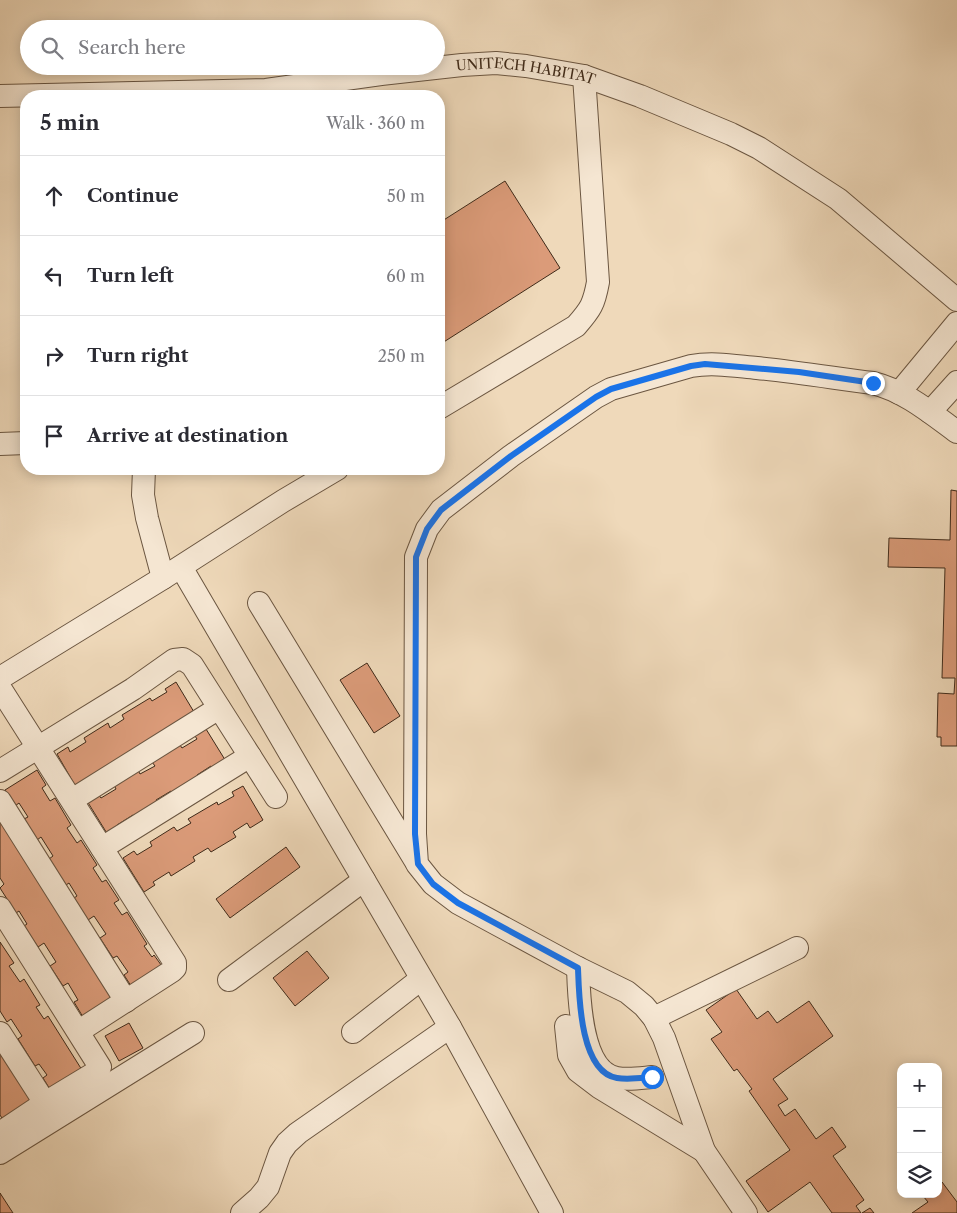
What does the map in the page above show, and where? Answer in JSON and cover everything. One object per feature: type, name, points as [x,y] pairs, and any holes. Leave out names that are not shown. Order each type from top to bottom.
[{"type":"street","name":"UNITECH HABITAT","points":[[445,67],[496,63],[584,76],[640,96],[731,134],[759,148],[838,199],[957,300]]},
{"type":"street","name":"UNITECH HABITAT","points":[[266,90],[374,75]]},
{"type":"street","points":[[445,404],[576,326],[588,313],[594,302],[598,282],[584,76]]},
{"type":"street","name":"UNITECH HABITAT","points":[[0,96],[20,96]]},
{"type":"street","points":[[899,393],[957,323]]},
{"type":"street","points":[[418,864],[415,834],[416,557],[427,529],[441,510],[511,456],[596,397],[611,389],[691,366],[720,364],[799,372],[873,383],[899,393],[930,412],[957,432]]},
{"type":"street","points":[[930,412],[957,382]]},
{"type":"street","points":[[0,444],[20,443]]},
{"type":"street","points":[[144,475],[147,518],[172,572],[364,880],[450,1027],[552,1213]]},
{"type":"street","points":[[0,678],[172,572],[282,501],[327,475]]},
{"type":"street","points":[[259,603],[418,864],[433,884],[458,903],[578,968],[627,992],[644,1006],[654,1018],[664,1038],[704,1151],[746,1213]]},
{"type":"street","points":[[0,772],[133,689],[174,660],[183,659],[192,665],[276,797]]},
{"type":"street","points":[[0,688],[175,963],[175,968],[172,971],[79,1031]]},
{"type":"street","points":[[72,800],[219,708]]},
{"type":"street","points":[[102,848],[250,756]]},
{"type":"street","points":[[0,801],[126,1001]]},
{"type":"street","points":[[229,980],[364,880]]},
{"type":"street","points":[[0,908],[99,1065],[99,1069],[0,1133]]},
{"type":"street","points":[[654,1018],[797,948]]},
{"type":"street","points":[[578,968],[580,1013],[590,1054],[603,1071],[616,1078],[652,1077]]},
{"type":"street","points":[[353,1032],[421,979]]},
{"type":"street","points":[[566,1026],[569,1055],[578,1071],[599,1087],[704,1151]]},
{"type":"street","points":[[242,1213],[259,1198],[268,1186],[280,1153],[298,1133],[450,1027]]},
{"type":"street","points":[[0,1033],[45,1103]]},
{"type":"street","points":[[0,1153],[193,1033]]},
{"type":"building","points":[[505,181],[560,268],[445,341],[445,219]]},
{"type":"building","points":[[951,490],[957,491],[957,746],[941,746],[941,737],[937,737],[938,693],[954,694],[955,678],[942,678],[945,568],[888,567],[889,538],[950,540]]},
{"type":"building","points":[[367,663],[400,716],[374,733],[340,680]]},
{"type":"building","points":[[176,682],[197,717],[77,789],[57,754],[68,747],[70,752],[86,742],[84,738],[108,723],[110,728],[124,719],[122,715],[150,698],[152,701],[167,692],[165,689]]},
{"type":"building","points":[[206,729],[227,763],[214,771],[211,766],[197,775],[200,780],[174,795],[171,791],[156,800],[159,804],[135,819],[133,815],[117,825],[119,829],[108,835],[87,801],[98,794],[101,798],[116,789],[114,785],[138,770],[140,774],[155,766],[152,762],[180,745],[182,748],[197,739],[195,736]]},
{"type":"building","points":[[37,770],[46,785],[42,788],[50,801],[55,798],[71,825],[67,828],[77,843],[81,840],[97,865],[93,868],[102,882],[106,880],[119,900],[114,903],[122,915],[127,912],[147,944],[144,946],[152,957],[154,955],[164,969],[133,989],[124,975],[128,972],[117,956],[113,958],[100,938],[106,934],[94,916],[88,920],[74,898],[77,896],[69,883],[66,885],[49,859],[53,856],[41,837],[37,840],[24,819],[28,817],[19,803],[15,806],[5,790]]},
{"type":"building","points":[[243,786],[263,820],[250,828],[247,823],[233,832],[236,837],[211,852],[208,848],[193,857],[195,861],[171,876],[169,872],[153,882],[155,885],[144,892],[123,858],[134,851],[137,855],[152,846],[150,842],[174,827],[177,831],[191,823],[188,819],[217,802],[218,805],[234,796],[232,792]]},
{"type":"building","points":[[0,819],[114,997],[83,1017],[74,1002],[78,1000],[68,983],[63,986],[50,966],[56,962],[44,943],[38,947],[24,926],[27,924],[19,911],[16,913],[0,888],[4,884],[0,878]]},
{"type":"building","points":[[286,847],[300,867],[230,918],[216,899]]},
{"type":"building","points":[[0,942],[14,963],[9,966],[20,982],[24,979],[40,1005],[36,1007],[44,1019],[48,1016],[82,1070],[51,1091],[43,1078],[47,1075],[39,1064],[35,1066],[18,1039],[22,1036],[11,1019],[7,1022],[0,1011]]},
{"type":"building","points":[[307,951],[329,978],[295,1006],[273,978]]},
{"type":"building","points":[[736,989],[757,1019],[768,1011],[777,1023],[809,1001],[833,1036],[773,1079],[788,1099],[778,1105],[785,1116],[795,1109],[816,1139],[832,1127],[846,1147],[833,1156],[864,1200],[856,1206],[861,1213],[832,1213],[810,1182],[768,1212],[746,1181],[790,1150],[749,1091],[752,1089],[737,1069],[734,1071],[711,1039],[722,1032],[706,1010]]},
{"type":"building","points":[[129,1023],[143,1048],[119,1061],[105,1036]]},
{"type":"building","points":[[0,1046],[36,1103],[5,1123],[0,1115]]},
{"type":"building","points":[[942,1182],[957,1202],[957,1213],[912,1213],[928,1202],[925,1198],[942,1198]]},
{"type":"building","points":[[0,1193],[13,1213],[0,1213]]},
{"type":"building","points":[[870,1208],[874,1213],[862,1213]]},
{"type":"route","points":[[652,1077],[616,1078],[603,1071],[590,1054],[580,1013],[578,968],[458,903],[433,884],[418,864],[415,834],[416,557],[427,529],[441,510],[511,456],[596,397],[611,389],[691,366],[705,364],[799,372],[873,383]]}]
